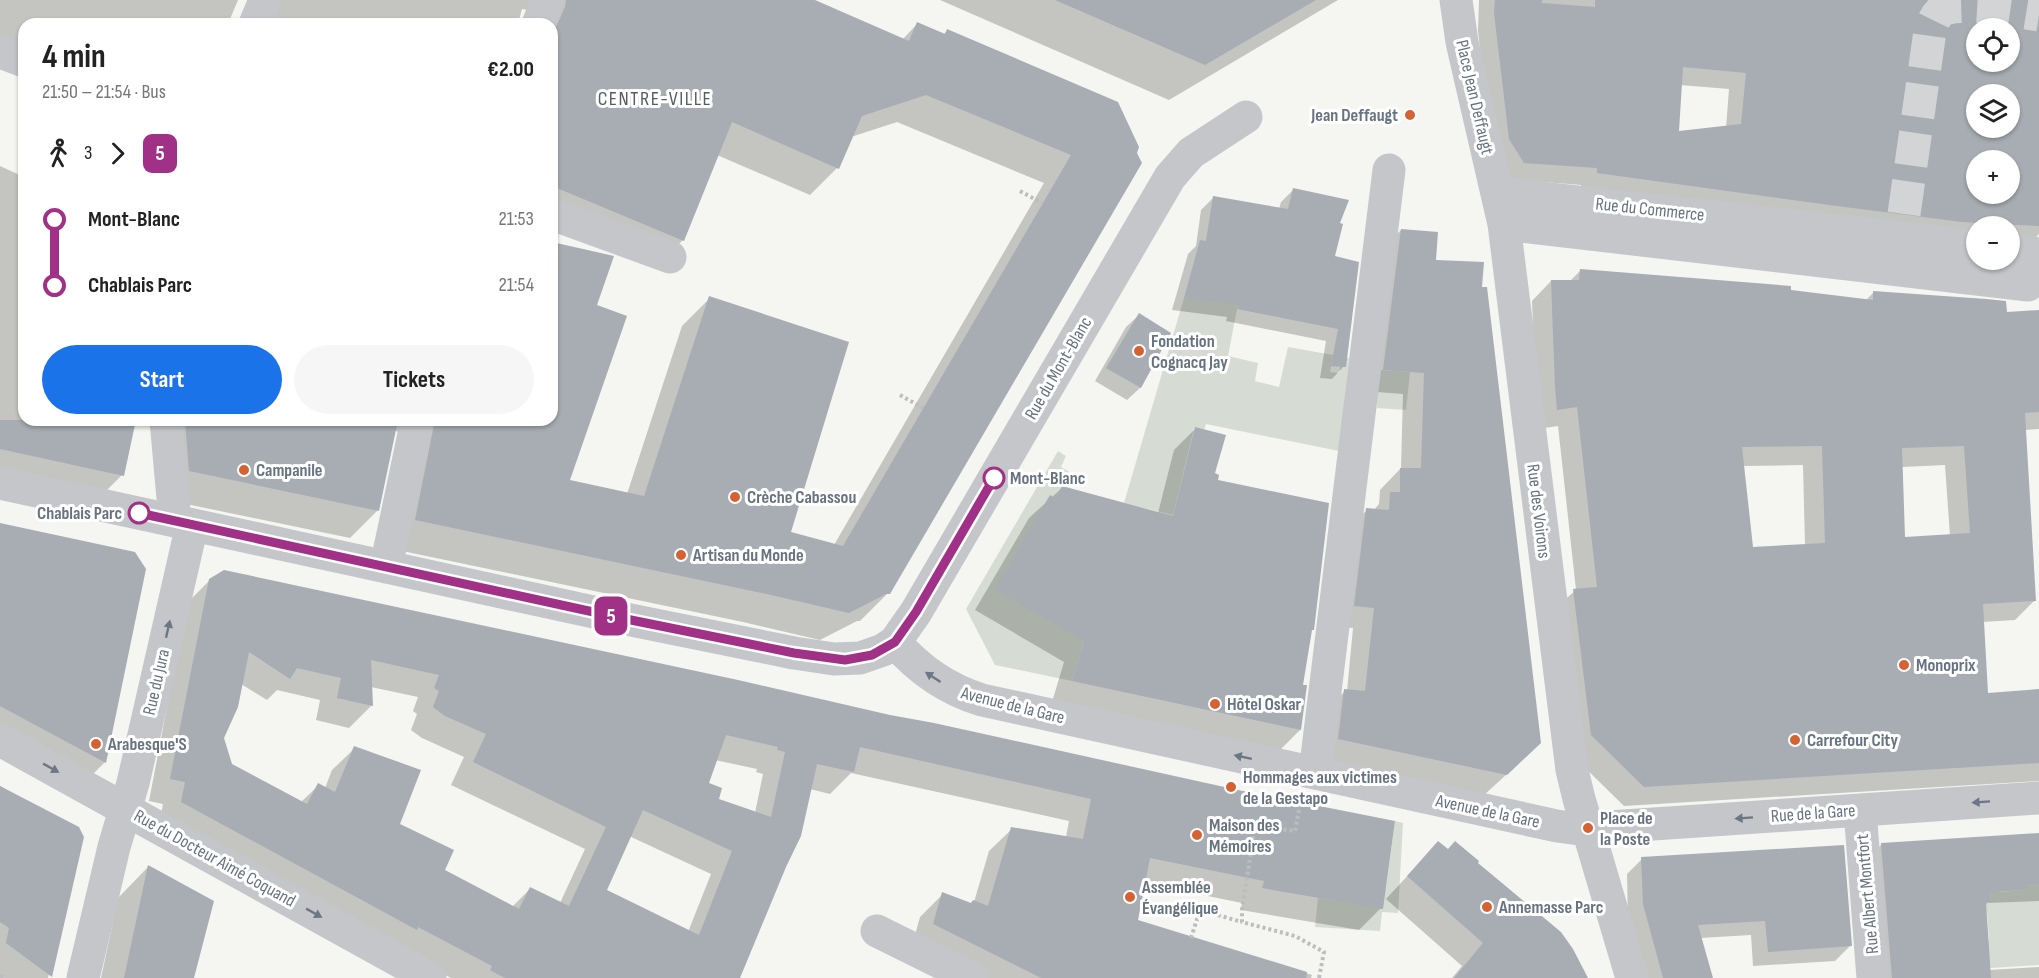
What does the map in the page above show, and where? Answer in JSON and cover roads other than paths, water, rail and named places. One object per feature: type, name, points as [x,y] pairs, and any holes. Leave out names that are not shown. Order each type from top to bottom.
[{"type":"street","points":[[258,18],[265,0]]},
{"type":"street","points":[[540,18],[548,0]]},
{"type":"street","name":"Place Jean Deffaugt","points":[[1456,0],[1462,42],[1497,192]]},
{"type":"street","points":[[0,52],[18,60]]},
{"type":"street","name":"Rue du Mont-Blanc","points":[[895,642],[916,612],[1170,177],[1191,153],[1246,117]]},
{"type":"street","points":[[1310,772],[1389,170]]},
{"type":"street","name":"Rue des Voirons","points":[[1497,192],[1504,224],[1569,752],[1575,783],[1632,978]]},
{"type":"street","name":"Rue du Commerce","points":[[1497,192],[1804,226],[1903,226],[1966,243]]},
{"type":"street","points":[[558,216],[670,257]]},
{"type":"street","name":"Rue du Commerce","points":[[1504,224],[2028,285],[2039,276]]},
{"type":"street","points":[[1804,226],[1804,260]]},
{"type":"street","points":[[2020,251],[2031,252],[2039,261]]},
{"type":"street","name":"Rue du Jura","points":[[83,978],[114,847],[133,783],[184,523],[167,426]]},
{"type":"street","points":[[386,567],[416,426]]},
{"type":"street","points":[[0,483],[621,618],[794,653],[845,660],[866,657],[895,642]]},
{"type":"street","name":"Avenue de la Gare","points":[[895,642],[929,675],[947,687],[970,696],[1557,826],[1588,828]]},
{"type":"street","name":"Rue du Docteur Aimé Coquand","points":[[0,740],[430,978]]},
{"type":"street","name":"Rue de la Gare","points":[[1588,828],[2039,798]]},
{"type":"street","name":"Rue Albert Montfort","points":[[1860,810],[1874,978]]},
{"type":"street","points":[[877,931],[972,978]]},
{"type":"tunnel","points":[[1904,214],[1930,31],[1937,15],[1949,8],[1960,7],[1988,8],[2039,15]]},
{"type":"place","name":"Jean Deffaugt","points":[[1410,115]]},
{"type":"place","name":"Fondation Cognacq Jay","points":[[1139,351]]},
{"type":"place","name":"Campanile","points":[[244,470]]},
{"type":"place","name":"Mont-Blanc","points":[[994,478]]},
{"type":"place","name":"Crèche Cabassou","points":[[735,497]]},
{"type":"place","name":"Chablais Parc","points":[[139,513]]},
{"type":"place","name":"Artisan du Monde","points":[[681,555]]},
{"type":"place","name":"Monoprix","points":[[1904,665]]},
{"type":"place","name":"Hôtel Oskar","points":[[1215,704]]},
{"type":"place","name":"Carrefour City","points":[[1795,740]]},
{"type":"place","name":"Arabesque'S","points":[[96,744]]},
{"type":"place","name":"Hommages aux victimes de la Gestapo","points":[[1231,787]]},
{"type":"place","name":"Place de la Poste","points":[[1588,828]]},
{"type":"place","name":"Maison des Mémoires","points":[[1197,835]]},
{"type":"place","name":"Assemblée Évangélique","points":[[1130,897]]},
{"type":"place","name":"Annemasse Parc","points":[[1487,907]]},
{"type":"district","name":"CENTRE-VILLE","points":[[655,98]]}]
